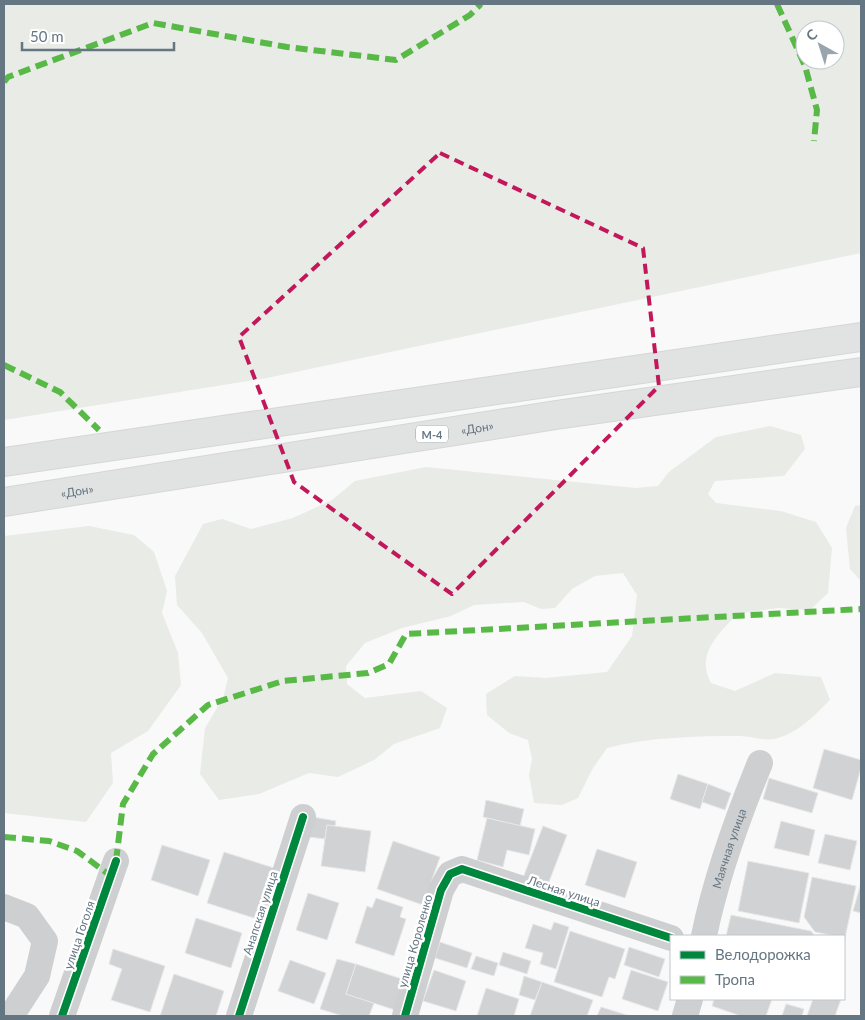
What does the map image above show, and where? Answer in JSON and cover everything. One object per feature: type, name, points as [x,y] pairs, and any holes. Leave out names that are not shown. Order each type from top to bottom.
[{"type":"highway","points":[[4,462],[861,337]]},
{"type":"highway","name":"«Дон»","points":[[4,502],[556,415],[861,372]]},
{"type":"street","name":"Маячная улица","points":[[704,935],[709,909],[740,812],[760,763]]},
{"type":"street","name":"Анапская улица","points":[[239,1016],[303,817]]},
{"type":"street","name":"улица Гоголя","points":[[62,1016],[116,861]]},
{"type":"street","name":"Лесная улица","points":[[450,874],[462,869],[670,938]]},
{"type":"street","name":"улица Короленко","points":[[405,1016],[441,890],[450,874]]},
{"type":"street","points":[[4,907],[27,916],[45,940],[37,976],[11,1016]]},
{"type":"street","points":[[685,1016],[690,1000]]},
{"type":"highlighted area","points":[[440,153],[643,248],[659,386],[452,594],[294,482],[239,337]]},
{"type":"shaded area","points":[[4,4],[861,4],[861,253],[267,378],[4,420]]},
{"type":"shaded area","points":[[770,426],[801,435],[805,449],[784,476],[715,481],[708,494],[716,503],[781,511],[816,522],[832,548],[828,593],[810,610],[778,608],[737,614],[711,645],[706,663],[711,683],[735,691],[775,673],[821,677],[830,700],[798,729],[774,739],[740,736],[690,737],[639,741],[607,748],[593,768],[578,798],[562,805],[534,803],[529,775],[532,759],[528,740],[509,733],[487,715],[486,694],[515,676],[546,678],[607,672],[632,636],[637,595],[623,573],[595,576],[572,589],[555,608],[541,609],[524,602],[474,605],[451,616],[402,628],[365,643],[346,666],[347,684],[365,698],[421,691],[447,708],[440,728],[394,744],[374,760],[338,777],[309,773],[259,794],[219,800],[200,774],[205,728],[223,698],[228,678],[202,633],[177,605],[175,576],[203,524],[222,519],[251,529],[293,518],[332,500],[355,481],[426,467],[635,488],[658,486],[669,472],[716,437]]},
{"type":"shaded area","points":[[861,505],[861,581],[850,569],[846,528],[855,506]]},
{"type":"shaded area","points":[[89,526],[134,535],[154,552],[167,591],[162,613],[178,653],[181,685],[148,731],[111,753],[113,783],[86,822],[4,813],[4,536]]},
{"type":"building","points":[[824,749],[861,760],[861,768],[852,800],[813,788]]},
{"type":"building","points":[[678,774],[708,784],[700,809],[670,799]]},
{"type":"building","points":[[769,778],[818,793],[812,813],[763,799]]},
{"type":"building","points":[[708,784],[731,793],[725,810],[702,802]]},
{"type":"building","points":[[486,800],[524,809],[520,826],[483,817]]},
{"type":"building","points":[[313,817],[336,821],[335,826],[327,825],[325,839],[309,837]]},
{"type":"building","points":[[487,818],[535,829],[529,855],[507,850],[503,867],[477,860]]},
{"type":"building","points":[[781,821],[815,830],[809,856],[774,848]]},
{"type":"building","points":[[327,825],[371,831],[365,872],[321,866]]},
{"type":"building","points":[[543,826],[567,835],[547,887],[523,878]]},
{"type":"building","points":[[825,834],[857,841],[850,870],[818,863]]},
{"type":"building","points":[[393,841],[440,857],[423,905],[377,889]]},
{"type":"building","points":[[162,845],[210,860],[198,896],[151,880]]},
{"type":"building","points":[[597,849],[637,862],[625,898],[585,885]]},
{"type":"building","points":[[224,852],[274,868],[257,919],[207,903]]},
{"type":"building","points":[[748,861],[809,873],[799,923],[738,911]]},
{"type":"building","points":[[812,877],[856,886],[845,938],[845,935],[815,932],[804,917]]},
{"type":"building","points":[[861,883],[861,913],[853,911]]},
{"type":"building","points":[[308,893],[339,903],[327,940],[296,930]]},
{"type":"building","points":[[376,898],[403,907],[400,917],[406,919],[394,956],[355,943],[367,906],[372,908]]},
{"type":"building","points":[[731,915],[811,931],[814,935],[726,935]]},
{"type":"building","points":[[196,918],[242,933],[231,968],[185,953]]},
{"type":"building","points":[[554,922],[569,927],[556,969],[540,964],[543,953],[525,948],[533,924],[551,930]]},
{"type":"building","points":[[570,931],[625,949],[615,979],[609,977],[602,997],[554,982]]},
{"type":"building","points":[[440,942],[472,953],[467,968],[435,958]]},
{"type":"building","points":[[629,947],[665,959],[659,977],[624,965]]},
{"type":"building","points":[[113,949],[165,966],[150,1012],[111,1000],[122,969],[109,964]]},
{"type":"building","points":[[503,952],[531,961],[527,974],[499,965]]},
{"type":"building","points":[[476,956],[498,963],[494,976],[471,969]]},
{"type":"building","points":[[337,959],[356,964],[346,994],[374,1003],[369,1016],[343,1016],[320,1009]]},
{"type":"building","points":[[290,960],[326,973],[314,1004],[278,991]]},
{"type":"building","points":[[356,964],[408,981],[398,1011],[346,994]]},
{"type":"building","points":[[434,970],[466,981],[456,1011],[423,1001]]},
{"type":"building","points":[[631,970],[668,982],[658,1011],[622,999]]},
{"type":"building","points":[[174,974],[224,991],[216,1016],[160,1016]]},
{"type":"building","points":[[524,976],[542,982],[535,1000],[519,995]]},
{"type":"building","points":[[542,982],[593,1000],[587,1016],[530,1016]]},
{"type":"building","points":[[486,988],[519,999],[514,1016],[477,1016]]},
{"type":"building","points":[[714,1000],[772,1000],[766,1016],[741,1016],[712,1006]]},
{"type":"building","points":[[813,1000],[841,1000],[835,1016],[807,1016]]},
{"type":"building","points":[[786,1004],[804,1009],[802,1016],[782,1016]]},
{"type":"building","points":[[601,1007],[630,1016],[597,1016]]},
{"type":"marked path","points":[[4,82],[8,77],[153,23],[287,47],[396,60],[470,15],[481,4]]},
{"type":"marked path","points":[[777,4],[805,66],[817,110],[814,141]]},
{"type":"marked path","points":[[4,365],[60,392],[99,430]]},
{"type":"marked path","points":[[116,861],[123,804],[153,754],[208,705],[283,681],[368,673],[389,664],[406,634],[861,609]]},
{"type":"marked path","points":[[4,837],[49,841],[77,851],[111,876]]},
{"type":"cycle path","points":[[239,1016],[303,817]]},
{"type":"cycle path","points":[[62,1016],[116,861]]},
{"type":"cycle path","points":[[405,1016],[441,890],[450,874],[462,869],[670,938]]}]
